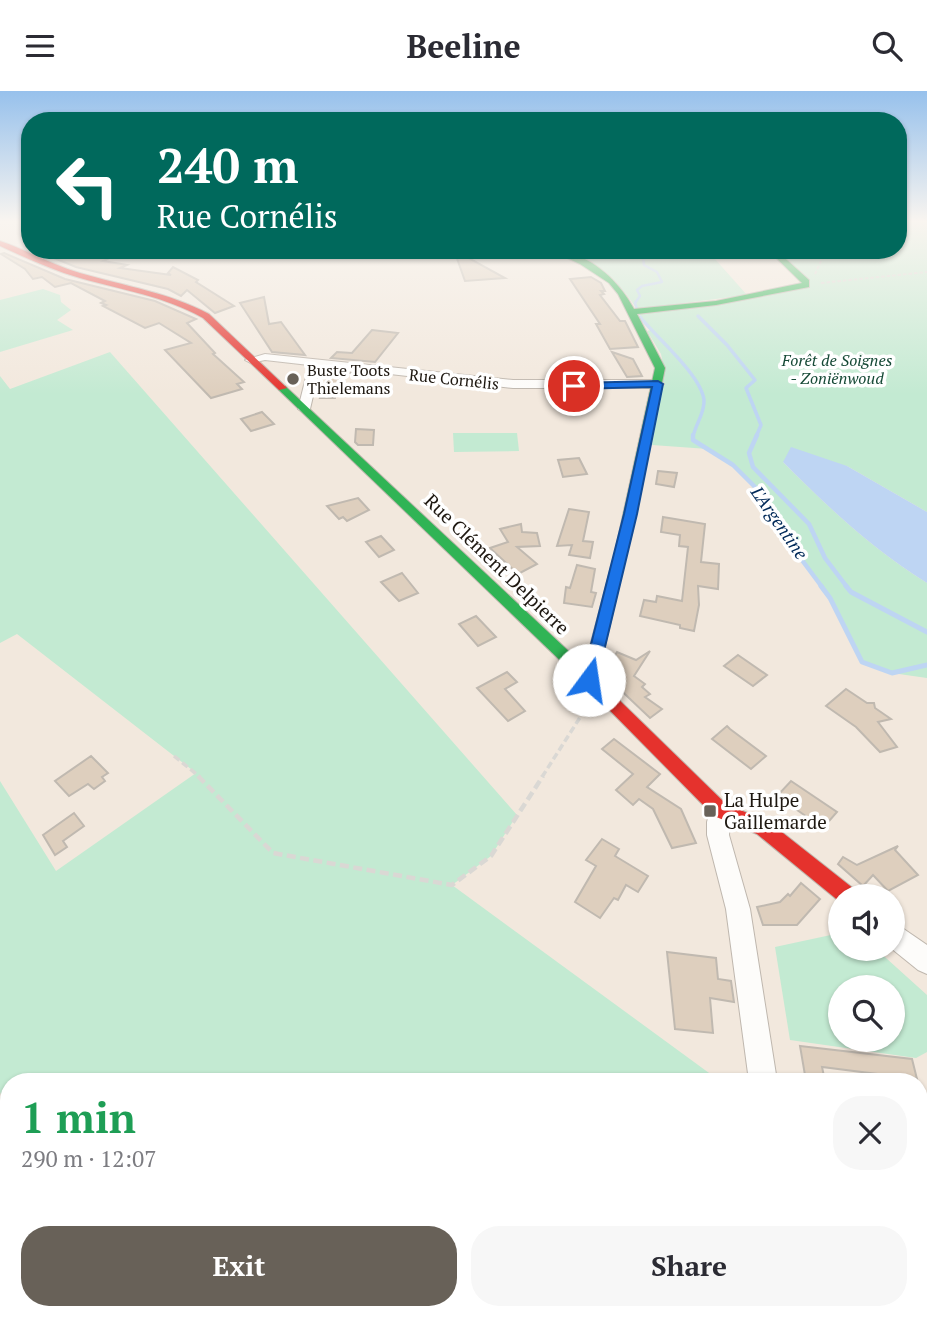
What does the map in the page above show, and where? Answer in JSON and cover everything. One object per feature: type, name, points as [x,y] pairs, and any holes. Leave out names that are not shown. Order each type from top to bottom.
[{"type":"street","name":"Rue Clément Delpierre","points":[[100,279],[140,288],[180,301],[206,316],[594,685],[720,810]]},
{"type":"street","points":[[594,685],[660,368],[632,313],[609,279]]},
{"type":"street","points":[[804,279],[808,283]]},
{"type":"street","points":[[632,313],[754,296],[808,283]]},
{"type":"street","name":"Rue Cornélis","points":[[251,360],[265,357],[513,384],[658,384]]},
{"type":"street","points":[[304,409],[315,363]]},
{"type":"street","points":[[762,1073],[738,906],[716,824],[720,810],[743,817],[763,828],[832,884]]},
{"type":"street","points":[[905,943],[927,961]]},
{"type":"path","points":[[808,283],[811,279]]},
{"type":"path","points":[[808,283],[848,279]]},
{"type":"path","points":[[173,756],[196,773],[273,853],[452,885],[491,856],[594,685]]},
{"type":"green space","points":[[605,279],[733,279],[747,295],[637,309],[626,294]]},
{"type":"green space","name":"Forêt de Soignes - Zoniënwoud","points":[[803,279],[927,279],[927,512],[847,466],[783,462],[852,527],[927,583],[927,678],[892,673],[862,662],[830,598],[793,548],[761,493],[733,465],[708,449],[652,445],[664,369],[661,354],[647,331],[651,330],[639,314],[810,286]]},
{"type":"green space","points":[[43,289],[60,295],[61,302],[71,310],[57,320],[73,330],[0,352],[0,300]]},
{"type":"green space","points":[[110,352],[517,815],[491,856],[452,885],[709,1073],[0,1073],[0,781],[56,871],[196,773],[17,634],[0,643],[0,376],[10,389]]},
{"type":"green space","points":[[453,433],[517,433],[519,451],[454,452]]},
{"type":"green space","points":[[828,936],[828,961],[889,961],[905,975],[828,975],[828,1045],[790,1040],[775,947]]},
{"type":"green space","points":[[905,975],[927,995],[927,1052],[916,1058],[874,1052],[905,1052]]},
{"type":"water","points":[[791,447],[847,466],[927,512],[927,583],[852,527],[783,462]]},
{"type":"building","points":[[45,279],[66,279],[155,301],[196,319],[187,323],[215,353],[213,354],[244,382],[237,384],[242,389],[211,398],[165,350],[191,343],[159,323],[145,328],[103,306],[106,305],[101,303],[105,301],[71,283],[55,287]]},
{"type":"building","points":[[127,279],[197,279],[196,282],[234,306],[215,313],[187,290],[181,296],[168,289]]},
{"type":"building","points":[[570,279],[595,279],[601,283],[605,291],[601,291],[604,294],[600,295],[620,321],[625,321],[638,347],[610,349],[596,324],[600,324]]},
{"type":"building","points":[[264,297],[269,324],[281,322],[305,355],[272,352],[240,303]]},
{"type":"building","points":[[372,330],[398,333],[375,362],[331,358],[337,352],[352,353]]},
{"type":"building","points":[[612,352],[633,359],[642,376],[627,377]]},
{"type":"building","points":[[322,369],[355,373],[341,373],[335,398],[320,398],[324,386],[335,373]]},
{"type":"building","points":[[262,412],[274,424],[251,431],[241,419]]},
{"type":"building","points":[[356,429],[374,430],[373,445],[358,445],[355,442]]},
{"type":"building","points":[[579,458],[587,474],[563,477],[558,460]]},
{"type":"building","points":[[658,471],[677,473],[674,487],[656,484]]},
{"type":"building","points":[[358,498],[369,510],[347,521],[343,517],[339,519],[327,506]]},
{"type":"building","points":[[569,509],[589,512],[583,541],[593,542],[590,558],[569,555],[572,545],[557,546]]},
{"type":"building","points":[[663,517],[705,524],[701,562],[719,564],[718,589],[698,586],[699,605],[694,631],[640,616],[644,600],[656,602],[657,596],[682,601],[688,547],[679,546],[680,535],[661,532]]},
{"type":"building","points":[[521,524],[522,532],[537,533],[540,546],[517,547],[537,564],[518,574],[490,548],[508,542],[500,529]]},
{"type":"building","points":[[381,536],[394,550],[379,557],[366,542]]},
{"type":"building","points":[[577,565],[595,569],[591,592],[596,593],[592,607],[564,603],[566,587],[570,588]]},
{"type":"building","points":[[402,573],[418,593],[399,601],[381,582]]},
{"type":"building","points":[[476,616],[496,637],[478,646],[459,624]]},
{"type":"building","points":[[650,651],[634,676],[645,684],[642,687],[650,694],[645,697],[662,709],[650,718],[609,679],[617,673],[608,668],[617,652],[636,660]]},
{"type":"building","points":[[738,655],[767,675],[753,686],[724,666]]},
{"type":"building","points":[[507,672],[517,682],[505,689],[525,711],[508,721],[477,688]]},
{"type":"building","points":[[846,689],[867,703],[874,703],[875,708],[891,719],[878,722],[897,747],[880,752],[856,727],[826,706]]},
{"type":"building","points":[[727,726],[766,756],[751,769],[712,739]]},
{"type":"building","points":[[614,739],[660,774],[647,787],[681,809],[696,843],[672,848],[653,809],[639,799],[633,805],[616,790],[633,774],[602,749]]},
{"type":"building","points":[[91,756],[108,773],[102,777],[105,781],[94,789],[88,784],[69,796],[55,781]]},
{"type":"building","points":[[791,781],[837,812],[823,828],[777,796]]},
{"type":"building","points":[[74,813],[84,826],[63,841],[67,847],[55,855],[43,835]]},
{"type":"building","points":[[602,839],[619,849],[615,856],[648,876],[638,892],[626,885],[618,900],[614,898],[600,918],[575,902],[596,866],[586,860]]},
{"type":"building","points":[[898,846],[895,850],[918,875],[901,884],[881,884],[873,875],[865,884],[861,884],[838,864],[843,857],[857,865]]},
{"type":"building","points":[[801,883],[820,899],[797,925],[763,925],[757,907],[780,902],[788,894],[790,896]]},
{"type":"building","points":[[667,952],[716,958],[718,979],[731,981],[734,1002],[710,998],[713,1033],[675,1029]]},
{"type":"building","points":[[800,1046],[828,1049],[828,1052],[912,1059],[916,1073],[870,1073],[822,1067],[823,1073],[805,1073]]},
{"type":"waterway","name":"L'Argentine","points":[[637,309],[635,303],[640,296],[637,290],[642,286],[662,282],[661,279]]},
{"type":"waterway","name":"L'Argentine","points":[[698,316],[727,345],[755,380],[746,388],[761,425],[756,437]]},
{"type":"waterway","name":"L'Argentine","points":[[640,317],[687,368],[701,390],[704,405],[693,437]]},
{"type":"waterway","name":"L'Argentine","points":[[757,435],[749,453],[753,467],[809,524],[825,558],[847,587]]},
{"type":"waterway","name":"L'Argentine","points":[[693,437],[693,440],[733,465],[761,493],[793,548],[822,587]]},
{"type":"waterway","name":"L'Argentine","points":[[821,586],[830,598],[862,662],[892,673],[927,665]]},
{"type":"waterway","name":"L'Argentine","points":[[846,586],[851,592],[927,632]]},
{"type":"traffic: fast","points":[[609,279],[622,294],[660,368],[621,552]]},
{"type":"traffic: fast","points":[[632,312],[716,303],[806,285],[804,279]]},
{"type":"traffic: fast","points":[[282,388],[572,663]]},
{"type":"traffic: slow","points":[[589,680],[621,552]]},
{"type":"traffic: jam","points":[[95,279],[161,296],[206,316],[282,388]]},
{"type":"traffic: jam","points":[[572,663],[720,810],[763,828],[832,884]]},
{"type":"place","name":"Buste Toots Thielemans","points":[[293,379]]},
{"type":"place","name":"La Hulpe Gaillemarde","points":[[710,811]]},
{"type":"route","points":[[574,386],[658,384],[630,514],[589,680]]}]
